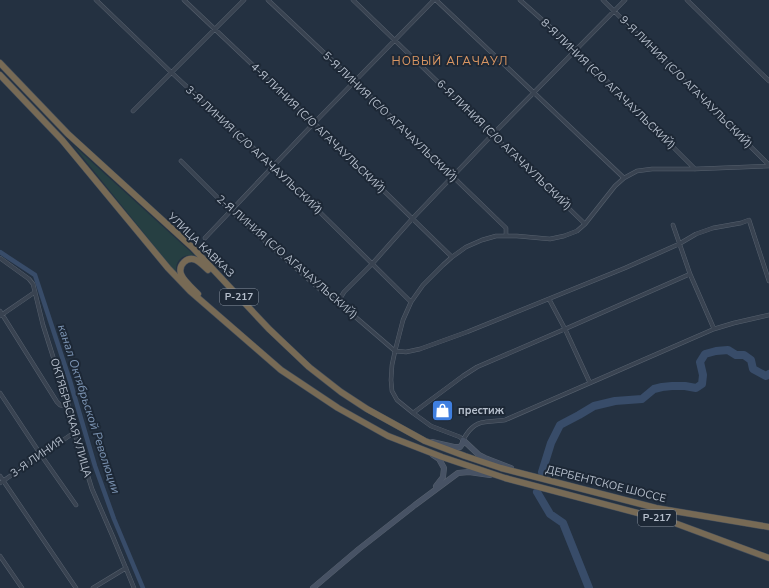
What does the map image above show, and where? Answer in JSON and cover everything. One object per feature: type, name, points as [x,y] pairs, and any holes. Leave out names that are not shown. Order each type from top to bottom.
[{"type":"highway","name":"УЛИЦА КАВКАЗ","points":[[0,63],[68,134],[193,248],[269,329],[309,367],[341,392],[367,409],[425,441],[465,456]]},
{"type":"highway","points":[[0,75],[62,140],[168,268],[190,291],[220,318],[282,370],[338,408],[388,436],[442,457],[505,478]]},
{"type":"highway","points":[[220,318],[181,276],[180,271],[183,262],[188,259],[198,260],[242,300]]},
{"type":"highway","name":"ДЕРБЕНТСКОЕ ШОССЕ","points":[[465,456],[521,473],[656,508],[769,528]]},
{"type":"highway","name":"Р-217","points":[[505,478],[672,522],[751,552],[769,557]]},
{"type":"main road","points":[[425,441],[460,447],[463,440],[474,451],[485,458],[521,473]]},
{"type":"main road","points":[[422,448],[439,459],[444,468],[443,477],[432,492]]},
{"type":"main road","points":[[313,588],[364,545],[432,492],[458,474],[469,472],[505,478]]},
{"type":"street","name":"3-Я ЛИНИЯ (С/О АГАЧАУЛЬСКИЙ)","points":[[96,0],[172,73],[273,166],[411,302]]},
{"type":"street","name":"4-Я ЛИНИЯ (С/О АГАЧАУЛЬСКИЙ)","points":[[184,0],[314,123],[452,257]]},
{"type":"street","points":[[133,111],[244,0]]},
{"type":"street","name":"5-Я ЛИНИЯ (С/О АГАЧАУЛЬСКИЙ)","points":[[268,0],[506,228],[506,236]]},
{"type":"street","name":"6-Я ЛИНИЯ (С/О АГАЧАУЛЬСКИЙ)","points":[[353,0],[585,224]]},
{"type":"street","points":[[205,238],[314,123],[435,0],[624,178]]},
{"type":"street","name":"8-Я ЛИНИЯ (С/О АГАЧАУЛЬСКИЙ)","points":[[520,0],[576,50],[695,169]]},
{"type":"street","name":"9-Я ЛИНИЯ (С/О АГАЧАУЛЬСКИЙ)","points":[[603,0],[769,166]]},
{"type":"street","points":[[338,302],[344,292],[372,264],[412,219],[492,135],[625,0]]},
{"type":"street","points":[[687,0],[769,80]]},
{"type":"street","name":"2-Я ЛИНИЯ (С/О АГАЧАУЛЬСКИЙ)","points":[[181,161],[231,211],[324,293],[338,302],[395,351]]},
{"type":"street","points":[[769,166],[637,171],[624,178],[615,186],[585,224],[577,231],[550,239],[496,236],[466,247],[452,257],[423,285],[411,302],[403,320],[395,351],[390,380],[392,391],[397,400],[431,426],[460,437],[463,440],[468,431],[473,426],[480,423],[505,420],[723,326],[769,315]]},
{"type":"street","points":[[395,351],[406,352],[420,349],[467,332],[625,268],[679,244],[696,234],[713,228],[748,220],[769,281]]},
{"type":"street","points":[[673,225],[690,274],[714,330]]},
{"type":"street","name":"ОКТЯБРЬСКАЯ УЛИЦА","points":[[0,258],[29,279],[33,284],[43,325],[69,407],[92,489],[134,588]]},
{"type":"street","points":[[413,413],[477,367],[565,330],[690,274]]},
{"type":"street","points":[[35,292],[1,314],[57,402],[60,405],[69,407]]},
{"type":"street","points":[[549,299],[590,383]]},
{"type":"street","points":[[0,392],[76,505]]},
{"type":"street","name":"3-Я ЛИНИЯ","points":[[2,482],[75,432]]},
{"type":"street","points":[[0,476],[2,482],[76,588]]},
{"type":"street","points":[[0,556],[22,588]]},
{"type":"street","points":[[93,588],[126,568]]},
{"type":"green space","points":[[73,145],[194,255],[183,257],[178,261],[176,273]]},
{"type":"waterway","name":"канал Октябрьской Революции","points":[[0,252],[35,275],[70,381],[95,466],[114,519],[143,588]]},
{"type":"waterway","points":[[542,472],[551,443],[560,425],[594,406],[615,401],[642,399],[654,389],[672,386],[696,388],[702,384],[703,375],[700,362],[705,354],[728,350],[736,355],[744,355],[751,360],[753,369],[766,376],[769,374]]},
{"type":"waterway","points":[[537,492],[550,514],[563,523],[589,588]]},
{"type":"place","name":"престиж","points":[[442,410]]},
{"type":"district","name":"НОВЫЙ АГАЧАУЛ","points":[[450,61]]}]
